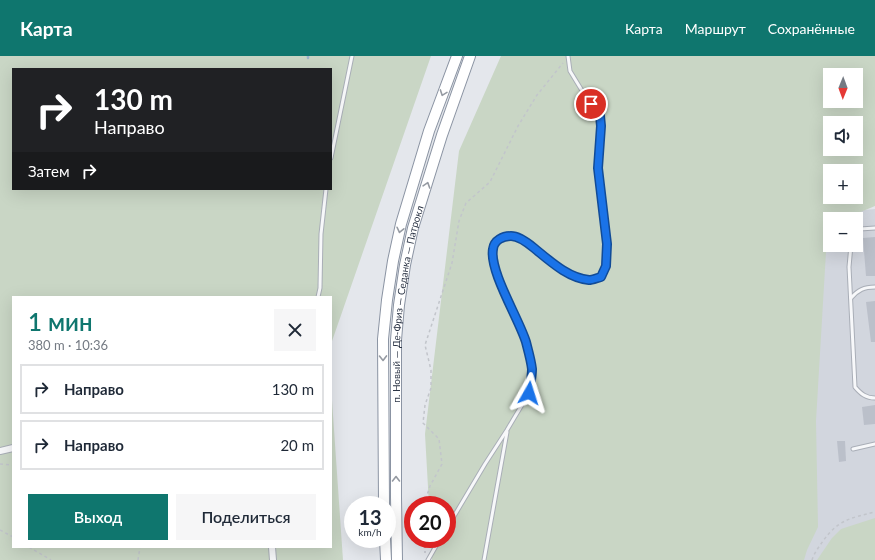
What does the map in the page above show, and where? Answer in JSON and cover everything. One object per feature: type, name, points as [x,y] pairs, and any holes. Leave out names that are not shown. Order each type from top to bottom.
[{"type":"highway","name":"п. Новый — Де-Фриз — Седанка — Патрокл","points":[[384,496],[383,339],[392,261],[401,224],[430,131],[456,56]]},
{"type":"highway","name":"п. Новый — Де-Фриз — Седанка — Патрокл","points":[[397,560],[396,340],[401,291],[413,228],[442,135],[470,56]]},
{"type":"highway","points":[[385,548],[386,560]]},
{"type":"street","points":[[0,451],[12,448]]},
{"type":"street","points":[[272,548],[273,560]]},
{"type":"lane","points":[[332,153],[352,56]]},
{"type":"lane","points":[[456,513],[529,393],[532,370],[526,341],[497,273],[492,250],[494,245],[498,239],[505,236],[513,236],[526,241],[569,274],[590,280],[601,277],[606,266],[607,244],[598,168],[601,126],[600,116],[587,99],[570,71],[568,56]]},
{"type":"lane","points":[[318,296],[320,288],[321,234],[326,190]]},
{"type":"lane","points":[[863,229],[875,228]]},
{"type":"lane","points":[[850,252],[849,267],[855,387],[861,394],[870,398],[875,398]]},
{"type":"lane","points":[[851,299],[858,291],[864,288],[875,287]]},
{"type":"lane","points":[[484,560],[507,430]]},
{"type":"lane","points":[[853,449],[875,444]]},
{"type":"lane","points":[[428,560],[435,548]]},
{"type":"path","points":[[427,496],[430,486],[442,464],[439,439],[423,423],[425,405],[430,388],[431,370],[425,345],[452,263],[459,221],[466,203],[490,182],[518,126],[537,95],[564,62]]},
{"type":"path","points":[[0,464],[12,465]]},
{"type":"path","points":[[812,560],[831,530],[841,522],[856,516],[875,512]]},
{"type":"path","points":[[0,530],[12,536]]},
{"type":"path","points":[[31,548],[51,560]]},
{"type":"path","points":[[138,560],[140,548]]},
{"type":"path","points":[[425,548],[425,553]]},
{"type":"shaded area","points":[[875,209],[875,560],[763,560],[811,215],[823,214],[823,252],[863,252],[863,212],[843,212]]},
{"type":"green space","points":[[0,56],[431,56],[332,341],[332,296],[12,296],[12,548],[332,548],[332,400],[343,560],[0,560]]},
{"type":"green space","points":[[501,56],[875,56],[875,206],[860,212],[823,212],[823,252],[826,252],[816,421],[818,527],[804,560],[432,560],[431,548],[456,548],[456,496],[428,496],[425,434],[459,151]]},
{"type":"green space","points":[[875,518],[875,560],[817,560],[832,538],[841,529]]},
{"type":"building","points":[[875,237],[875,276],[866,276],[863,238]]},
{"type":"building","points":[[875,301],[875,342],[871,342],[866,302]]},
{"type":"building","points":[[875,405],[875,424],[864,425],[862,407]]},
{"type":"building","points":[[837,441],[845,441],[846,461],[839,462]]},
{"type":"route","points":[[529,393],[532,370],[526,341],[497,273],[492,250],[498,239],[505,236],[513,236],[526,241],[542,255],[569,274],[590,280],[601,277],[606,266],[607,244],[598,168],[601,126],[600,116],[591,104]]}]
